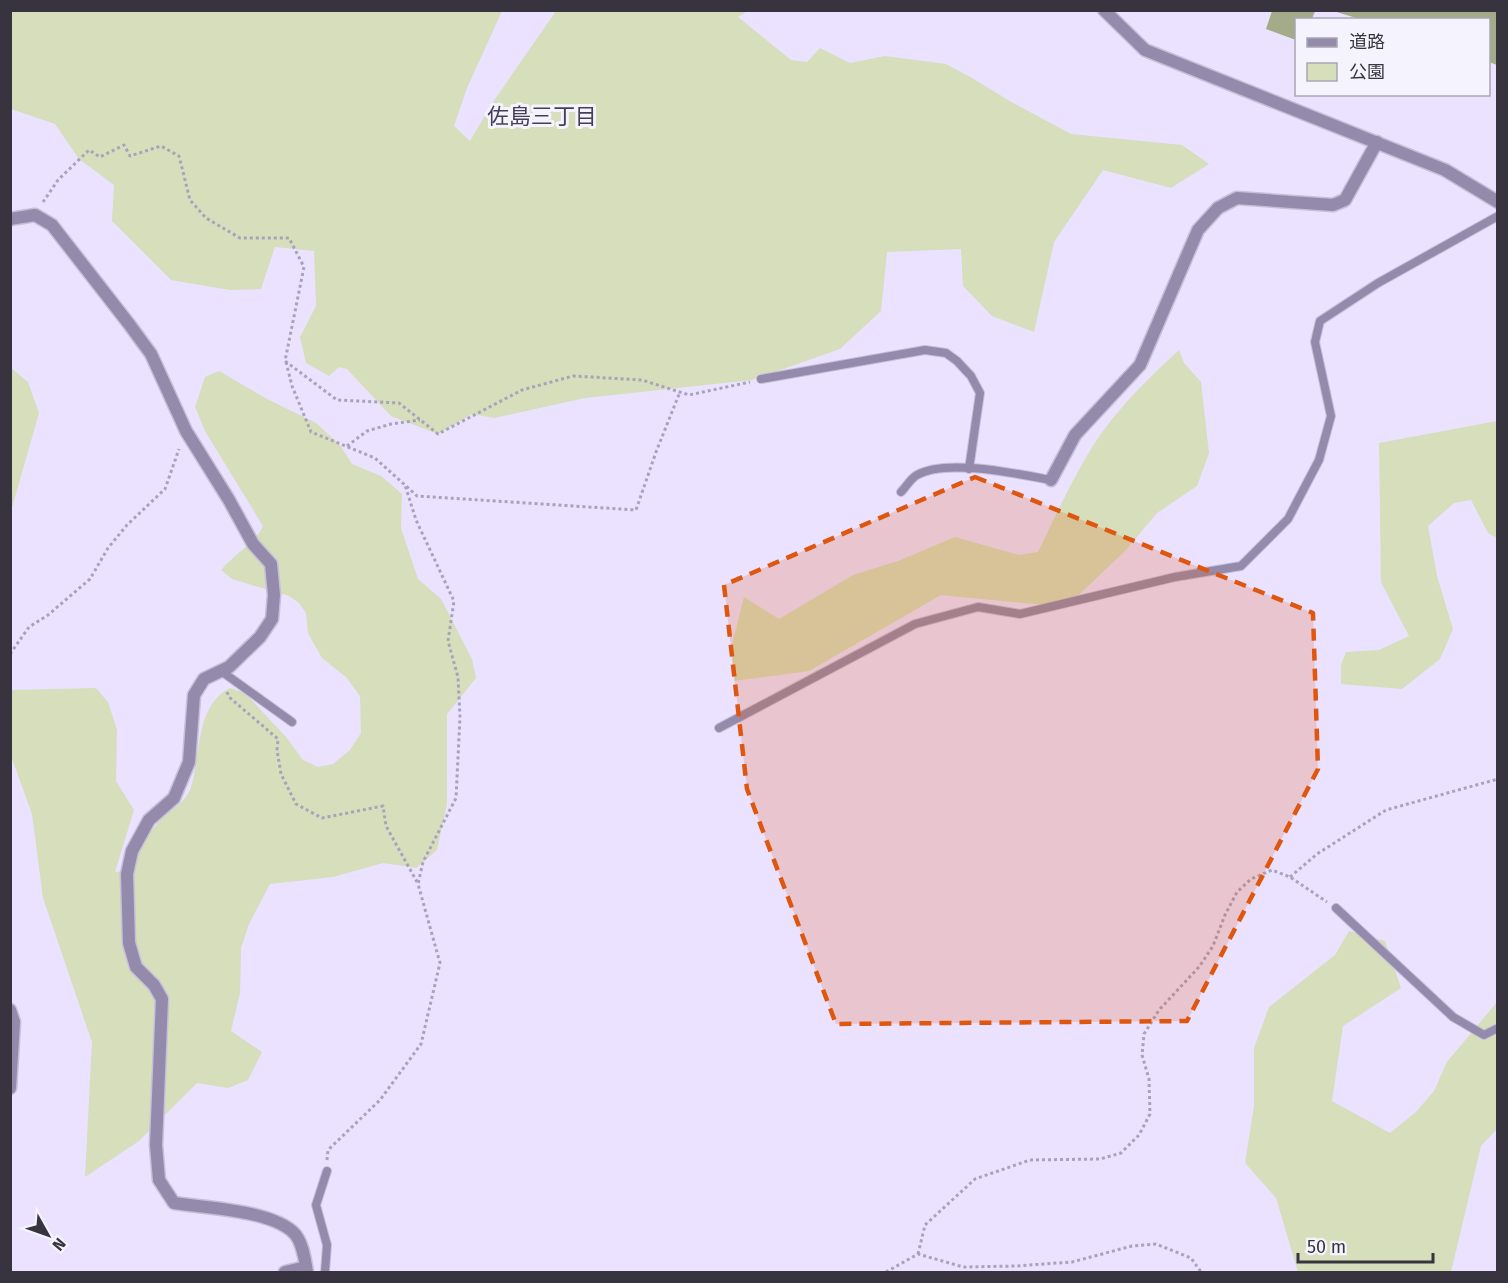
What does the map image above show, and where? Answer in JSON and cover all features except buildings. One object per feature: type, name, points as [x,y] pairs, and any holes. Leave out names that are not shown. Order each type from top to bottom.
[{"type":"street","points":[[1104,10],[1145,50],[1445,170],[1497,202]]},
{"type":"street","points":[[1051,480],[1075,435],[1140,365],[1198,230],[1218,208],[1237,198],[1333,205],[1345,200],[1377,142]]},
{"type":"street","points":[[10,219],[35,215],[51,225],[146,347],[186,431],[253,544],[271,564],[274,595],[272,619],[260,637],[229,667],[204,679],[194,695],[189,762],[174,798],[149,820],[132,851],[127,874],[129,943],[136,967],[154,986],[162,999],[156,1145],[159,1180],[174,1203],[250,1214],[278,1223],[296,1234],[307,1270],[285,1272]]},
{"type":"street","points":[[10,1010],[14,1022],[10,1088]]},
{"type":"lane","points":[[719,728],[915,624],[978,607],[1020,614],[1175,577],[1241,566],[1288,519],[1319,460],[1331,416],[1315,342],[1320,321],[1378,283],[1497,216]]},
{"type":"lane","points":[[761,379],[926,350],[946,353],[971,376],[980,393],[969,468]]},
{"type":"lane","points":[[901,492],[917,475],[947,467],[999,470],[1051,480]]},
{"type":"lane","points":[[220,671],[292,722]]},
{"type":"lane","points":[[1336,908],[1453,1017],[1484,1035],[1497,1028]]},
{"type":"lane","points":[[325,1272],[327,1245],[316,1205],[327,1171]]},
{"type":"path","points":[[35,215],[58,180],[89,150],[100,157],[124,145],[130,156],[161,146],[179,156],[190,200],[206,218],[240,238],[289,238],[304,267],[285,361],[292,386],[311,432],[375,458],[417,496],[636,510],[680,392]]},
{"type":"path","points":[[285,361],[337,400],[399,403],[438,434],[522,390],[573,376],[642,380],[689,395],[761,379]]},
{"type":"path","points":[[346,447],[367,431],[391,424],[420,420]]},
{"type":"path","points":[[10,654],[29,627],[48,615],[90,579],[108,548],[127,525],[165,489],[186,431]]},
{"type":"path","points":[[405,485],[416,520],[454,601],[448,641],[458,677],[460,717],[456,798],[423,862],[418,884]]},
{"type":"path","points":[[220,671],[229,697],[278,739],[277,750],[281,774],[297,804],[322,818],[383,806],[386,826],[418,884],[440,963],[421,1044],[380,1100],[328,1150],[327,1171]]},
{"type":"path","points":[[1290,877],[1317,854],[1386,810],[1497,779]]},
{"type":"path","points":[[918,1254],[925,1225],[975,1179],[1030,1160],[1100,1160],[1121,1152],[1139,1135],[1150,1114],[1149,1079],[1142,1055],[1144,1034],[1159,1010],[1199,967],[1213,946],[1237,892],[1251,879],[1272,870],[1290,877],[1336,908]]},
{"type":"path","points":[[886,1272],[918,1254],[963,1267],[1016,1266],[1072,1262],[1132,1246],[1156,1244],[1191,1258],[1201,1272]]},
{"type":"highlighted area","points":[[975,477],[1313,613],[1318,769],[1187,1021],[836,1024],[747,789],[724,585]]},
{"type":"green space","points":[[749,10],[738,17],[791,60],[807,62],[820,48],[850,63],[885,56],[946,64],[1071,134],[1182,145],[1209,164],[1171,188],[1103,170],[1054,242],[1034,332],[992,316],[963,286],[961,249],[887,252],[881,311],[840,349],[752,380],[585,398],[494,418],[472,414],[438,434],[391,416],[347,369],[339,367],[329,376],[306,363],[300,337],[316,306],[314,251],[275,247],[261,289],[230,290],[171,280],[112,221],[114,185],[79,159],[55,124],[11,109],[11,11],[502,11],[467,88],[454,126],[470,141],[493,102],[556,11]]},
{"type":"green space","points":[[1179,350],[1184,363],[1201,382],[1209,453],[1197,486],[1157,513],[1125,551],[1066,607],[941,595],[809,671],[734,681],[731,649],[744,597],[779,619],[853,575],[898,561],[955,537],[1019,555],[1038,552],[1076,475],[1103,431],[1130,399]]},
{"type":"green space","points":[[11,368],[28,382],[39,413],[11,511]]},
{"type":"green space","points":[[219,371],[267,399],[316,423],[340,445],[352,464],[381,476],[402,494],[401,528],[418,579],[441,599],[472,659],[476,678],[447,714],[447,804],[437,850],[416,868],[383,863],[333,877],[270,884],[249,924],[241,948],[240,993],[231,1031],[262,1052],[248,1080],[228,1088],[197,1083],[139,1141],[85,1177],[92,1042],[43,898],[32,814],[11,756],[11,690],[96,688],[108,702],[117,730],[116,781],[134,810],[115,872],[127,871],[153,829],[189,793],[205,719],[219,696],[230,688],[245,693],[286,737],[303,760],[318,767],[333,764],[350,750],[361,733],[360,696],[346,677],[322,658],[308,633],[306,613],[299,603],[289,596],[232,579],[221,570],[256,537],[263,526],[205,431],[195,407],[205,377]]},
{"type":"green space","points":[[1497,421],[1497,538],[1488,533],[1471,500],[1454,503],[1428,526],[1437,576],[1453,629],[1440,659],[1402,689],[1341,684],[1341,665],[1346,652],[1379,650],[1409,636],[1381,582],[1379,443]]},
{"type":"green space","points":[[1349,931],[1385,941],[1401,988],[1343,1026],[1332,1101],[1390,1133],[1416,1112],[1434,1091],[1447,1062],[1497,1002],[1497,1129],[1481,1146],[1451,1272],[1298,1272],[1276,1198],[1245,1163],[1254,1106],[1254,1048],[1269,1007],[1335,955]]},
{"type":"shaded area","points":[[1272,10],[1315,11],[1312,18],[1295,18],[1295,40],[1266,29]]},
{"type":"shaded area","points":[[1333,11],[1497,11],[1497,65],[1490,62],[1490,18],[1357,18]]},
{"type":"district","name":"佐島三丁目","points":[[542,116]]}]
